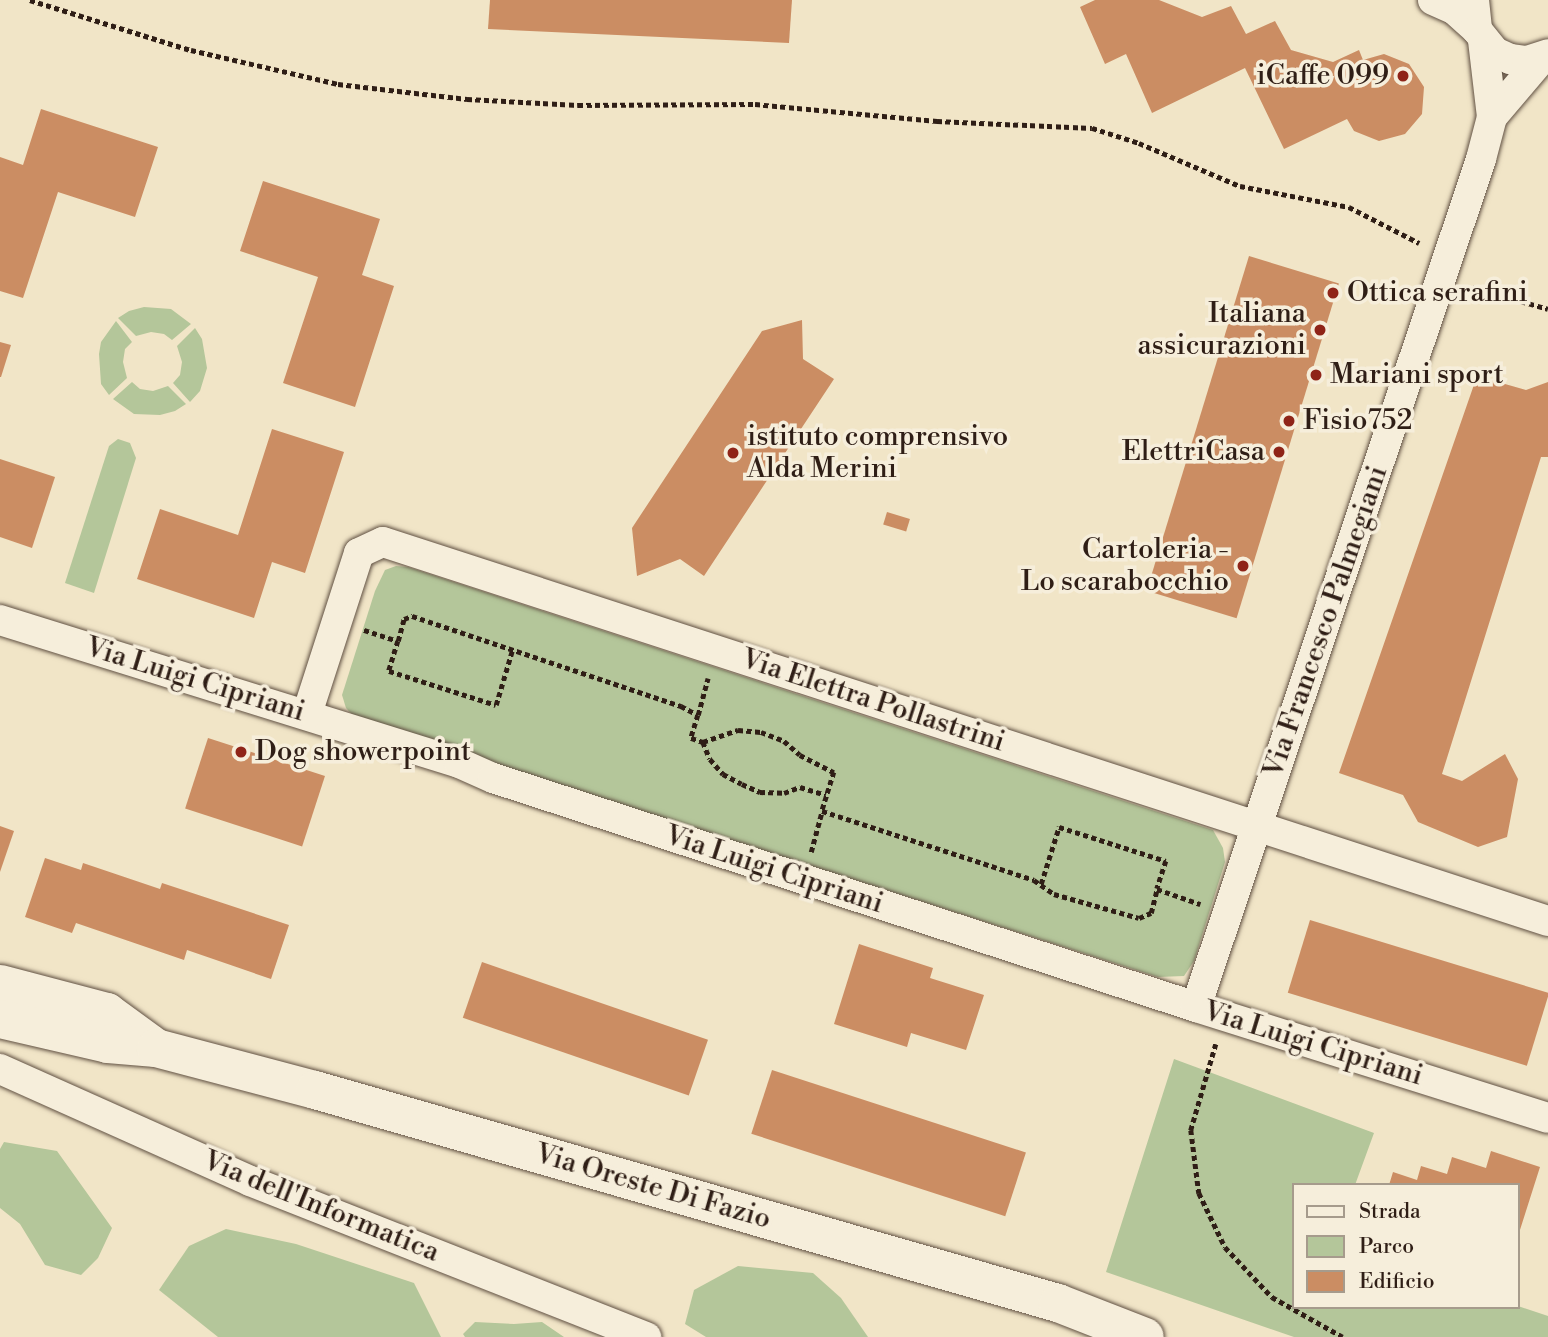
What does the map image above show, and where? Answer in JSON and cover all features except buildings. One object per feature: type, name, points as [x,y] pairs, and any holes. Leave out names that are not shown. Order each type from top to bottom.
[{"type":"main road","name":"Via Oreste Di Fazio","points":[[0,984],[107,1012],[156,1048]]},
{"type":"main road","name":"Via Oreste Di Fazio","points":[[0,1019],[108,1044],[156,1048],[329,1094],[1058,1303],[1145,1337]]},
{"type":"street","points":[[1433,0],[1455,10],[1495,52],[1510,59],[1527,61],[1546,55]]},
{"type":"street","name":"Via Francesco Palmegiani","points":[[1196,1007],[1482,159],[1492,117],[1474,0]]},
{"type":"street","name":"Via Francesco Palmegiani","points":[[1492,117],[1546,55]]},
{"type":"street","name":"Via Elettra Pollastrini","points":[[307,714],[359,554],[383,542],[1548,921]]},
{"type":"street","name":"Via Luigi Cipriani","points":[[0,620],[307,714],[459,763],[493,778],[1225,1017],[1548,1118]]},
{"type":"street","name":"Via dell'Informatica","points":[[0,1069],[250,1181],[646,1337]]},
{"type":"path","points":[[30,0],[191,50],[338,84],[467,99],[578,105],[755,104],[937,121],[1091,128],[1139,143],[1240,186],[1349,207],[1419,243]]},
{"type":"path","points":[[1472,287],[1548,309]]},
{"type":"path","points":[[512,651],[496,705],[389,671],[404,619],[412,615],[681,706],[698,715]]},
{"type":"path","points":[[363,630],[398,641]]},
{"type":"path","points":[[711,666],[691,738],[703,742],[738,730],[761,732],[834,772],[807,864]]},
{"type":"path","points":[[703,742],[710,759],[723,774],[741,784],[760,792],[784,793],[800,787],[826,795]]},
{"type":"path","points":[[822,811],[1041,884],[1054,894],[1139,918],[1151,913],[1166,861],[1059,827],[1041,884]]},
{"type":"path","points":[[1157,889],[1210,907]]},
{"type":"path","points":[[1225,1017],[1191,1130],[1199,1192],[1225,1247],[1272,1297],[1292,1308]]},
{"type":"path","points":[[1293,1309],[1343,1337]]},
{"type":"green space","points":[[144,307],[171,309],[191,324],[172,340],[164,334],[151,332],[136,336],[118,318],[129,311]]},
{"type":"green space","points":[[116,321],[132,342],[125,349],[123,362],[127,378],[109,395],[101,384],[99,354],[101,342]]},
{"type":"green space","points":[[195,328],[202,339],[207,368],[200,391],[190,402],[173,383],[180,375],[182,362],[177,346]]},
{"type":"green space","points":[[132,382],[140,389],[153,391],[168,386],[186,404],[175,411],[160,415],[134,414],[113,399]]},
{"type":"green space","points":[[118,439],[130,443],[136,458],[94,593],[65,583],[109,446]]},
{"type":"green space","points":[[396,566],[408,567],[1213,830],[1223,848],[1225,862],[1194,961],[1184,976],[1158,977],[358,721],[346,708],[342,695],[375,591],[385,570]]},
{"type":"green space","points":[[1174,1059],[1374,1133],[1356,1183],[1292,1183],[1292,1309],[1520,1309],[1520,1307],[1548,1316],[1548,1337],[1294,1337],[1106,1272]]},
{"type":"green space","points":[[4,1142],[57,1151],[112,1228],[98,1258],[81,1275],[45,1265],[20,1224],[0,1208],[0,1149]]},
{"type":"green space","points":[[226,1229],[296,1244],[414,1283],[441,1337],[218,1337],[159,1290],[189,1246]]},
{"type":"green space","points":[[738,1266],[813,1273],[841,1298],[868,1337],[706,1337],[685,1324],[694,1290]]},
{"type":"green space","points":[[475,1322],[542,1322],[564,1337],[465,1337],[463,1334]]},
{"type":"place","name":"iCaffe 099","points":[[1403,76]]},
{"type":"place","name":"Ottica serafini","points":[[1333,293]]},
{"type":"place","name":"Italiana assicurazioni","points":[[1320,330]]},
{"type":"place","name":"Mariani sport","points":[[1316,375]]},
{"type":"place","name":"Fisio752","points":[[1289,421]]},
{"type":"place","name":"ElettriCasa","points":[[1279,452]]},
{"type":"place","name":"istituto comprensivo Alda Merini","points":[[733,453]]},
{"type":"place","name":"Cartoleria - Lo scarabocchio","points":[[1243,566]]},
{"type":"place","name":"Dog showerpoint","points":[[241,752]]}]
